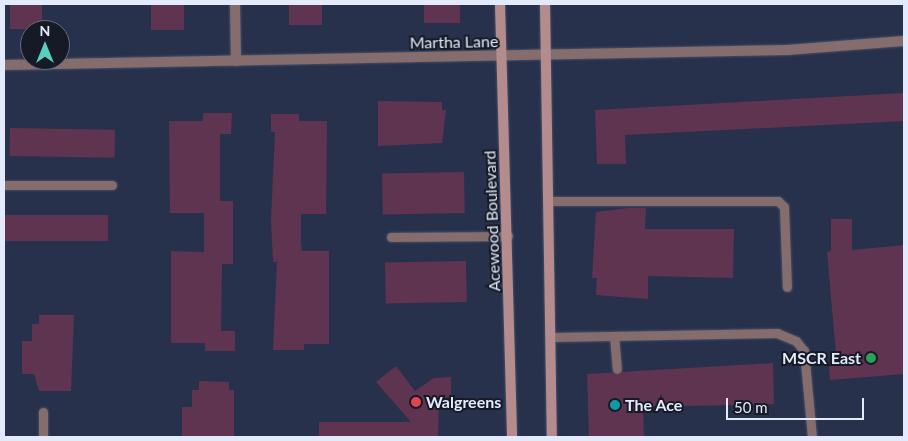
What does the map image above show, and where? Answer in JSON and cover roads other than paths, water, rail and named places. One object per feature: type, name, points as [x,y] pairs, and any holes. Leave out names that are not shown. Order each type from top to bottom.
[{"type":"street","points":[[235,4],[236,61]]},
{"type":"street","name":"Acewood Boulevard","points":[[500,4],[508,236],[512,437]]},
{"type":"street","points":[[545,4],[551,200],[552,437]]},
{"type":"street","name":"Martha Lane","points":[[4,65],[501,57],[787,50],[904,41]]},
{"type":"lane","points":[[4,185],[112,185]]},
{"type":"lane","points":[[551,200],[778,201],[784,207],[787,287]]},
{"type":"lane","points":[[390,238],[508,236]]},
{"type":"lane","points":[[552,337],[778,333],[796,341],[804,351],[812,437]]},
{"type":"lane","points":[[614,336],[617,369]]},
{"type":"lane","points":[[43,412],[43,437]]},
{"type":"place","name":"MSCR East","points":[[871,358]]},
{"type":"place","name":"Walgreens","points":[[416,402]]},
{"type":"place","name":"The Ace","points":[[615,405]]}]
